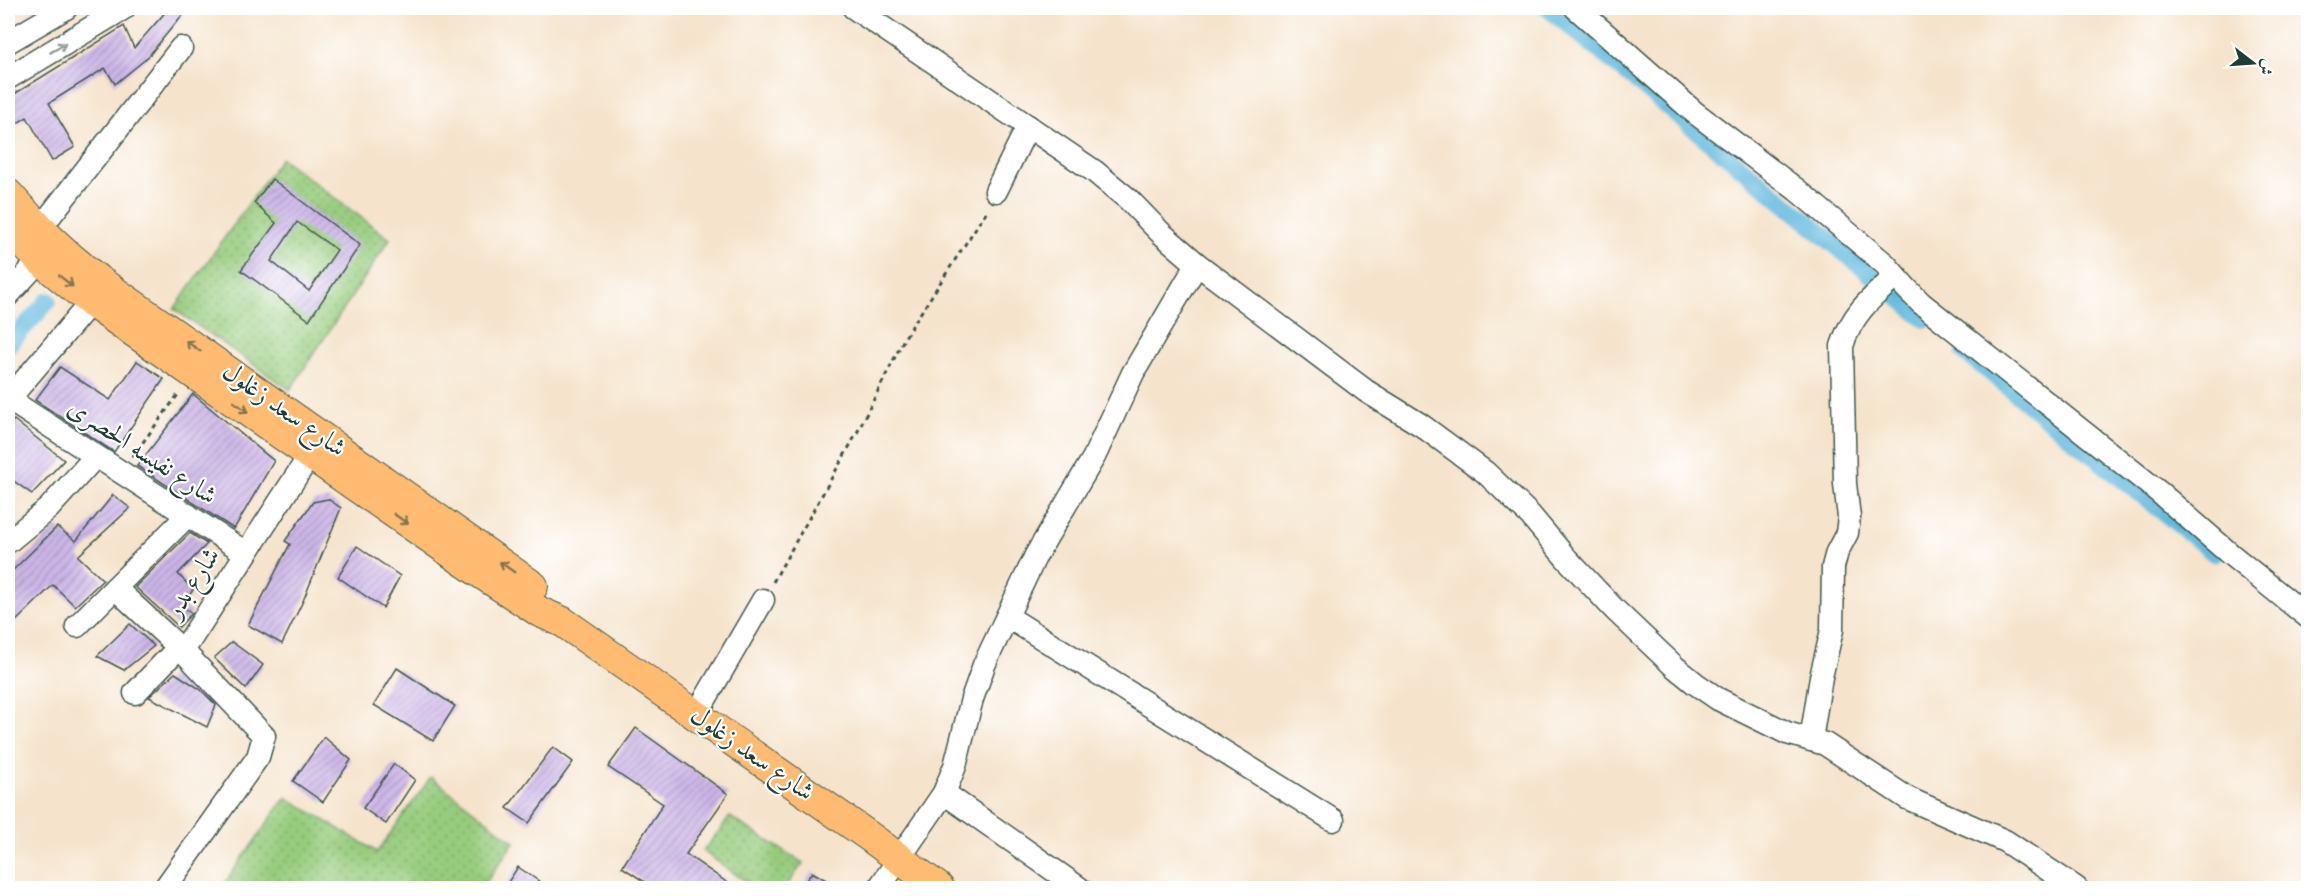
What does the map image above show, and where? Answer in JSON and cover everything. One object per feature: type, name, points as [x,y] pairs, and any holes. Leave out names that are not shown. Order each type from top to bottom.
[{"type":"main road","name":"شارع سعد زغلول","points":[[8,194],[39,230],[64,254],[520,575],[547,600],[563,622]]},
{"type":"main road","name":"شارع سعد زغلول","points":[[8,228],[40,260],[91,302],[518,599],[563,622],[939,888]]},
{"type":"street","points":[[8,42],[66,8]]},
{"type":"street","points":[[8,78],[124,8]]},
{"type":"street","points":[[854,8],[1115,187],[1161,233],[1197,264],[1366,391],[1421,425],[1485,472],[1530,515],[1566,558],[1616,610],[1696,684],[1718,699],[1773,726],[1799,737],[1825,744],[1921,806],[2005,841],[2076,888]]},
{"type":"street","points":[[1576,8],[1694,112],[1797,190],[1885,264],[1887,285]]},
{"type":"street","points":[[39,230],[181,48]]},
{"type":"street","points":[[996,191],[1028,126]]},
{"type":"street","points":[[8,295],[40,260]]},
{"type":"street","points":[[879,888],[944,793],[956,766],[972,699],[984,665],[1036,555],[1094,457],[1133,373],[1197,264]]},
{"type":"street","points":[[1887,285],[1921,303],[2160,493],[2230,554],[2308,617]]},
{"type":"street","points":[[1811,740],[1821,677],[1832,630],[1833,567],[1847,533],[1849,517],[1844,473],[1842,346],[1848,328],[1860,310],[1887,285]]},
{"type":"street","points":[[8,400],[91,302]]},
{"type":"street","name":"شارع نفيسه الحصرى","points":[[8,400],[246,553]]},
{"type":"street","name":"شارع بدر","points":[[135,693],[181,649],[310,455]]},
{"type":"street","points":[[8,542],[49,508],[95,457]]},
{"type":"street","points":[[77,626],[188,515]]},
{"type":"street","points":[[115,588],[181,649],[264,736],[258,757],[165,888]]},
{"type":"street","points":[[696,715],[763,600]]},
{"type":"street","points":[[1008,617],[1333,820]]},
{"type":"street","points":[[944,793],[1079,888]]},
{"type":"path","points":[[763,600],[857,433],[905,337],[984,217],[996,191]]},
{"type":"path","points":[[120,473],[193,374]]},
{"type":"green space","points":[[281,158],[390,239],[290,390],[174,309]]},
{"type":"green space","points":[[431,777],[514,842],[482,888],[221,888],[286,797],[377,852]]},
{"type":"green space","points":[[730,817],[803,863],[785,888],[755,888],[703,851]]},
{"type":"building","points":[[169,8],[188,8],[147,58],[115,84],[105,68],[49,103],[75,147],[52,161],[27,117],[8,129],[8,98],[124,26],[134,48]]},
{"type":"building","points":[[272,179],[360,245],[309,320],[241,270],[276,223],[254,203]],"holes":[[[297,222],[337,250],[309,291],[271,261]]]},
{"type":"building","points":[[137,361],[164,379],[114,452],[35,400],[60,367],[110,400]]},
{"type":"building","points":[[193,394],[274,461],[234,529],[137,466]]},
{"type":"building","points":[[14,420],[64,460],[32,494],[8,477],[8,426]]},
{"type":"building","points":[[113,495],[130,508],[78,556],[103,580],[75,606],[53,585],[8,629],[8,575],[57,527],[76,541]]},
{"type":"building","points":[[328,499],[341,508],[303,601],[282,644],[248,625],[290,544],[285,541],[313,502]]},
{"type":"building","points":[[190,533],[207,544],[178,574],[193,590],[182,606],[192,613],[179,627],[135,587]]},
{"type":"building","points":[[357,546],[400,576],[383,608],[338,577]]},
{"type":"building","points":[[130,624],[154,646],[124,670],[97,656]]},
{"type":"building","points":[[232,642],[263,665],[246,689],[214,658]]},
{"type":"building","points":[[397,668],[455,706],[433,741],[374,705]]},
{"type":"building","points":[[175,673],[200,689],[216,705],[207,727],[149,697]]},
{"type":"building","points":[[636,728],[728,794],[686,854],[735,888],[654,888],[622,867],[663,804],[608,767]]},
{"type":"building","points":[[324,737],[351,760],[323,802],[293,781]]},
{"type":"building","points":[[553,747],[573,762],[529,823],[507,808]]},
{"type":"building","points":[[394,764],[415,780],[386,824],[363,808]]},
{"type":"building","points":[[518,867],[549,888],[504,888]]},
{"type":"building","points":[[812,872],[840,888],[801,888]]},
{"type":"waterway","points":[[1548,8],[1925,319]]},
{"type":"waterway","points":[[8,345],[48,301]]},
{"type":"waterway","points":[[1965,352],[2214,553]]}]
